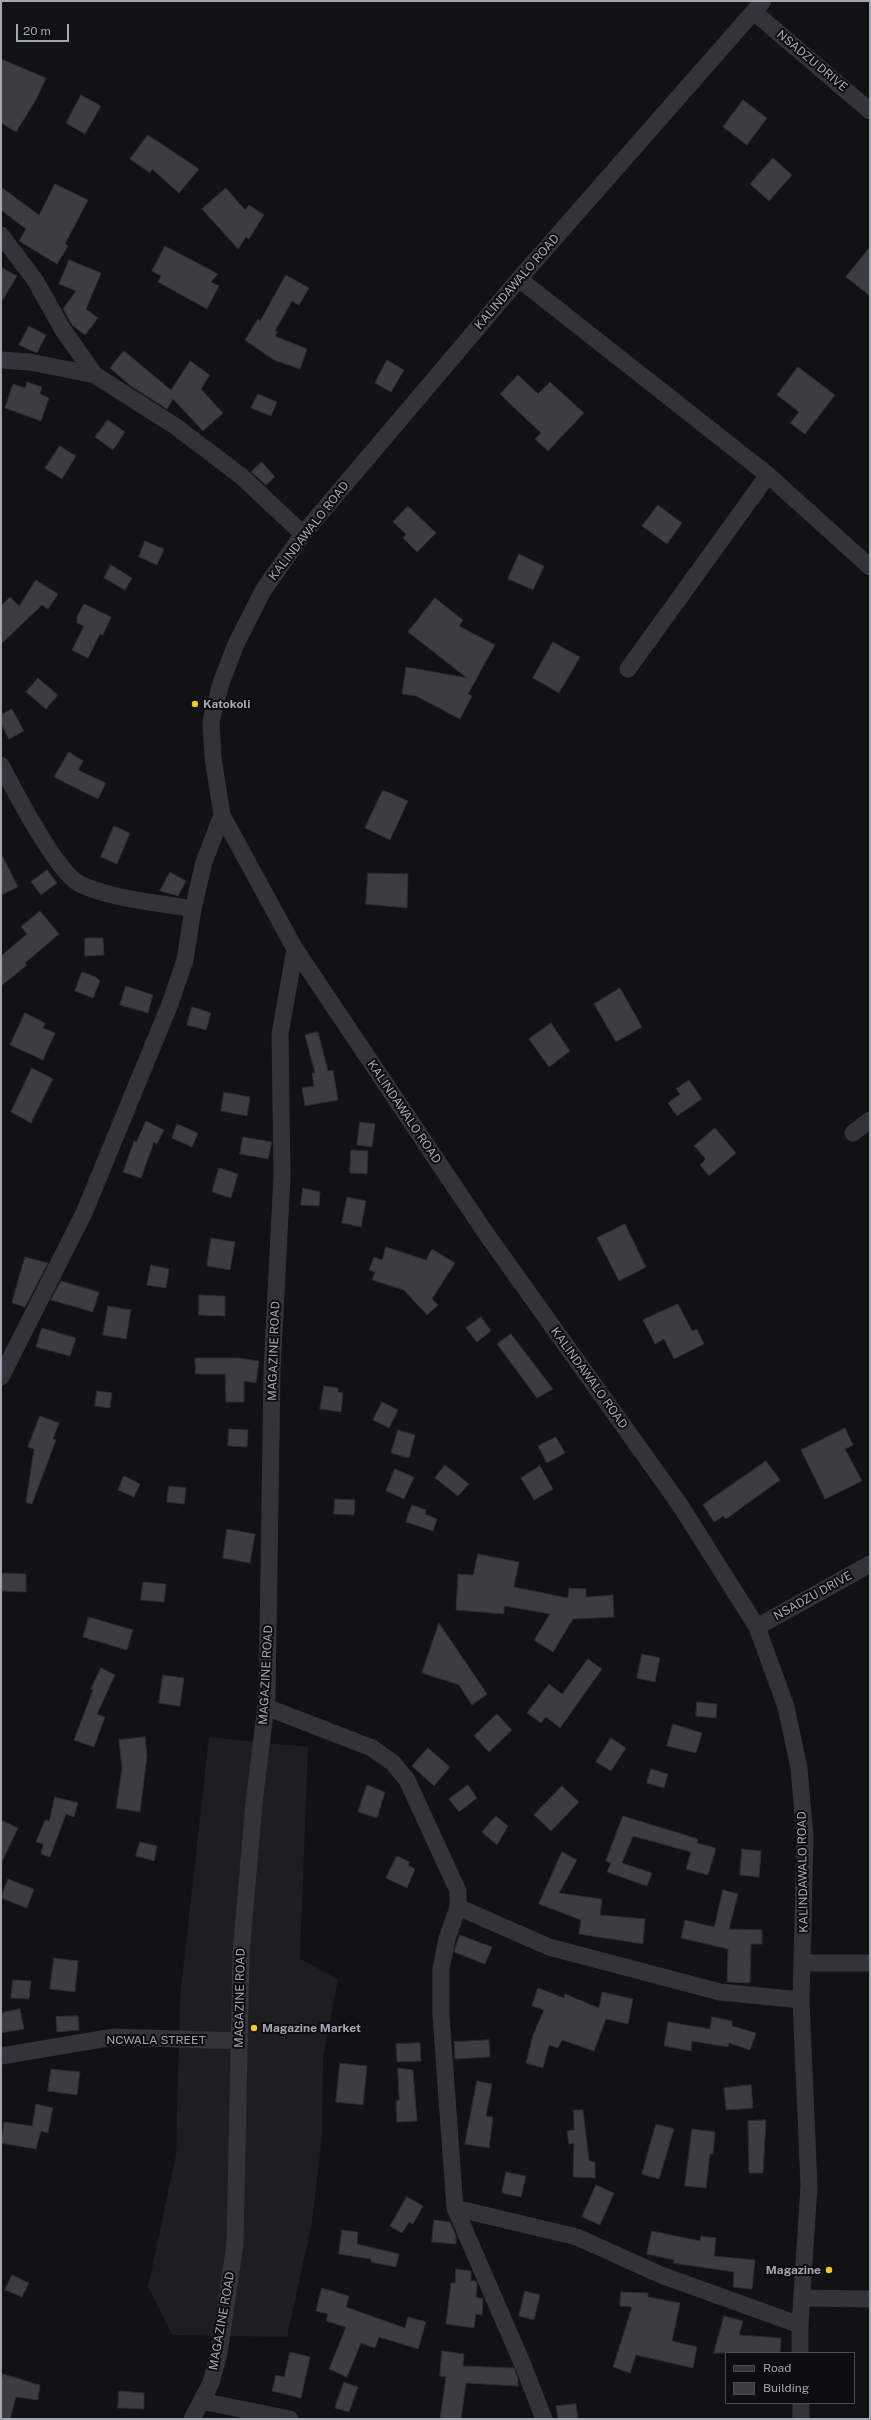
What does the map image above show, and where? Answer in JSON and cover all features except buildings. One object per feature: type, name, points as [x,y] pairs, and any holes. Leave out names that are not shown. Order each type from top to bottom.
[{"type":"street","name":"NSADZU DRIVE","points":[[758,6],[870,111]]},
{"type":"street","name":"KALINDAWALO ROAD","points":[[758,6],[519,279],[303,534],[264,589],[236,644],[221,683],[211,721],[213,758],[222,815],[295,949],[485,1232],[680,1505],[757,1627],[786,1707],[799,1768],[805,1837],[801,2000],[809,2186],[803,2298],[800,2325],[800,2352]]},
{"type":"street","points":[[1,235],[35,280],[63,330],[95,375]]},
{"type":"street","points":[[519,279],[768,475],[870,567]]},
{"type":"street","points":[[1,360],[30,362],[95,375],[175,426],[235,472],[303,534]]},
{"type":"street","points":[[628,669],[768,475]]},
{"type":"street","points":[[3,772],[61,868],[78,884],[104,893],[193,909]]},
{"type":"street","points":[[1,1377],[87,1206],[170,1004],[185,960],[193,909],[204,862],[222,815]]},
{"type":"street","name":"MAGAZINE ROAD","points":[[192,2419],[211,2383],[219,2353],[235,2244],[241,1954],[254,1803],[266,1707],[272,1371],[282,1176],[280,1034],[295,949]]},
{"type":"street","points":[[853,1133],[870,1120]]},
{"type":"street","name":"NSADZU DRIVE","points":[[757,1627],[870,1564]]},
{"type":"street","points":[[266,1707],[372,1748],[394,1763],[407,1780],[458,1891],[458,1908],[446,1939],[441,1969],[441,2016],[455,2208],[544,2419]]},
{"type":"street","points":[[458,1908],[549,1947],[720,1992],[801,2000]]},
{"type":"street","points":[[802,1963],[870,1963]]},
{"type":"street","name":"NCWALA STREET","points":[[1,2056],[114,2037],[240,2040]]},
{"type":"street","points":[[455,2208],[577,2237],[661,2275],[800,2325]]},
{"type":"street","points":[[803,2298],[870,2299]]},
{"type":"street","points":[[201,2400],[290,2419]]},
{"type":"street","points":[[801,2404],[801,2419]]},
{"type":"shaded area","name":"Magazine Market","points":[[209,1737],[308,1747],[300,1959],[338,1979],[323,2058],[322,2136],[312,2222],[287,2337],[172,2335],[148,2287],[176,2155],[180,1998]]},
{"type":"place","name":"Katokoli","points":[[195,704]]},
{"type":"place","name":"Magazine Market","points":[[254,2028]]},
{"type":"place","name":"Magazine","points":[[829,2270]]}]
